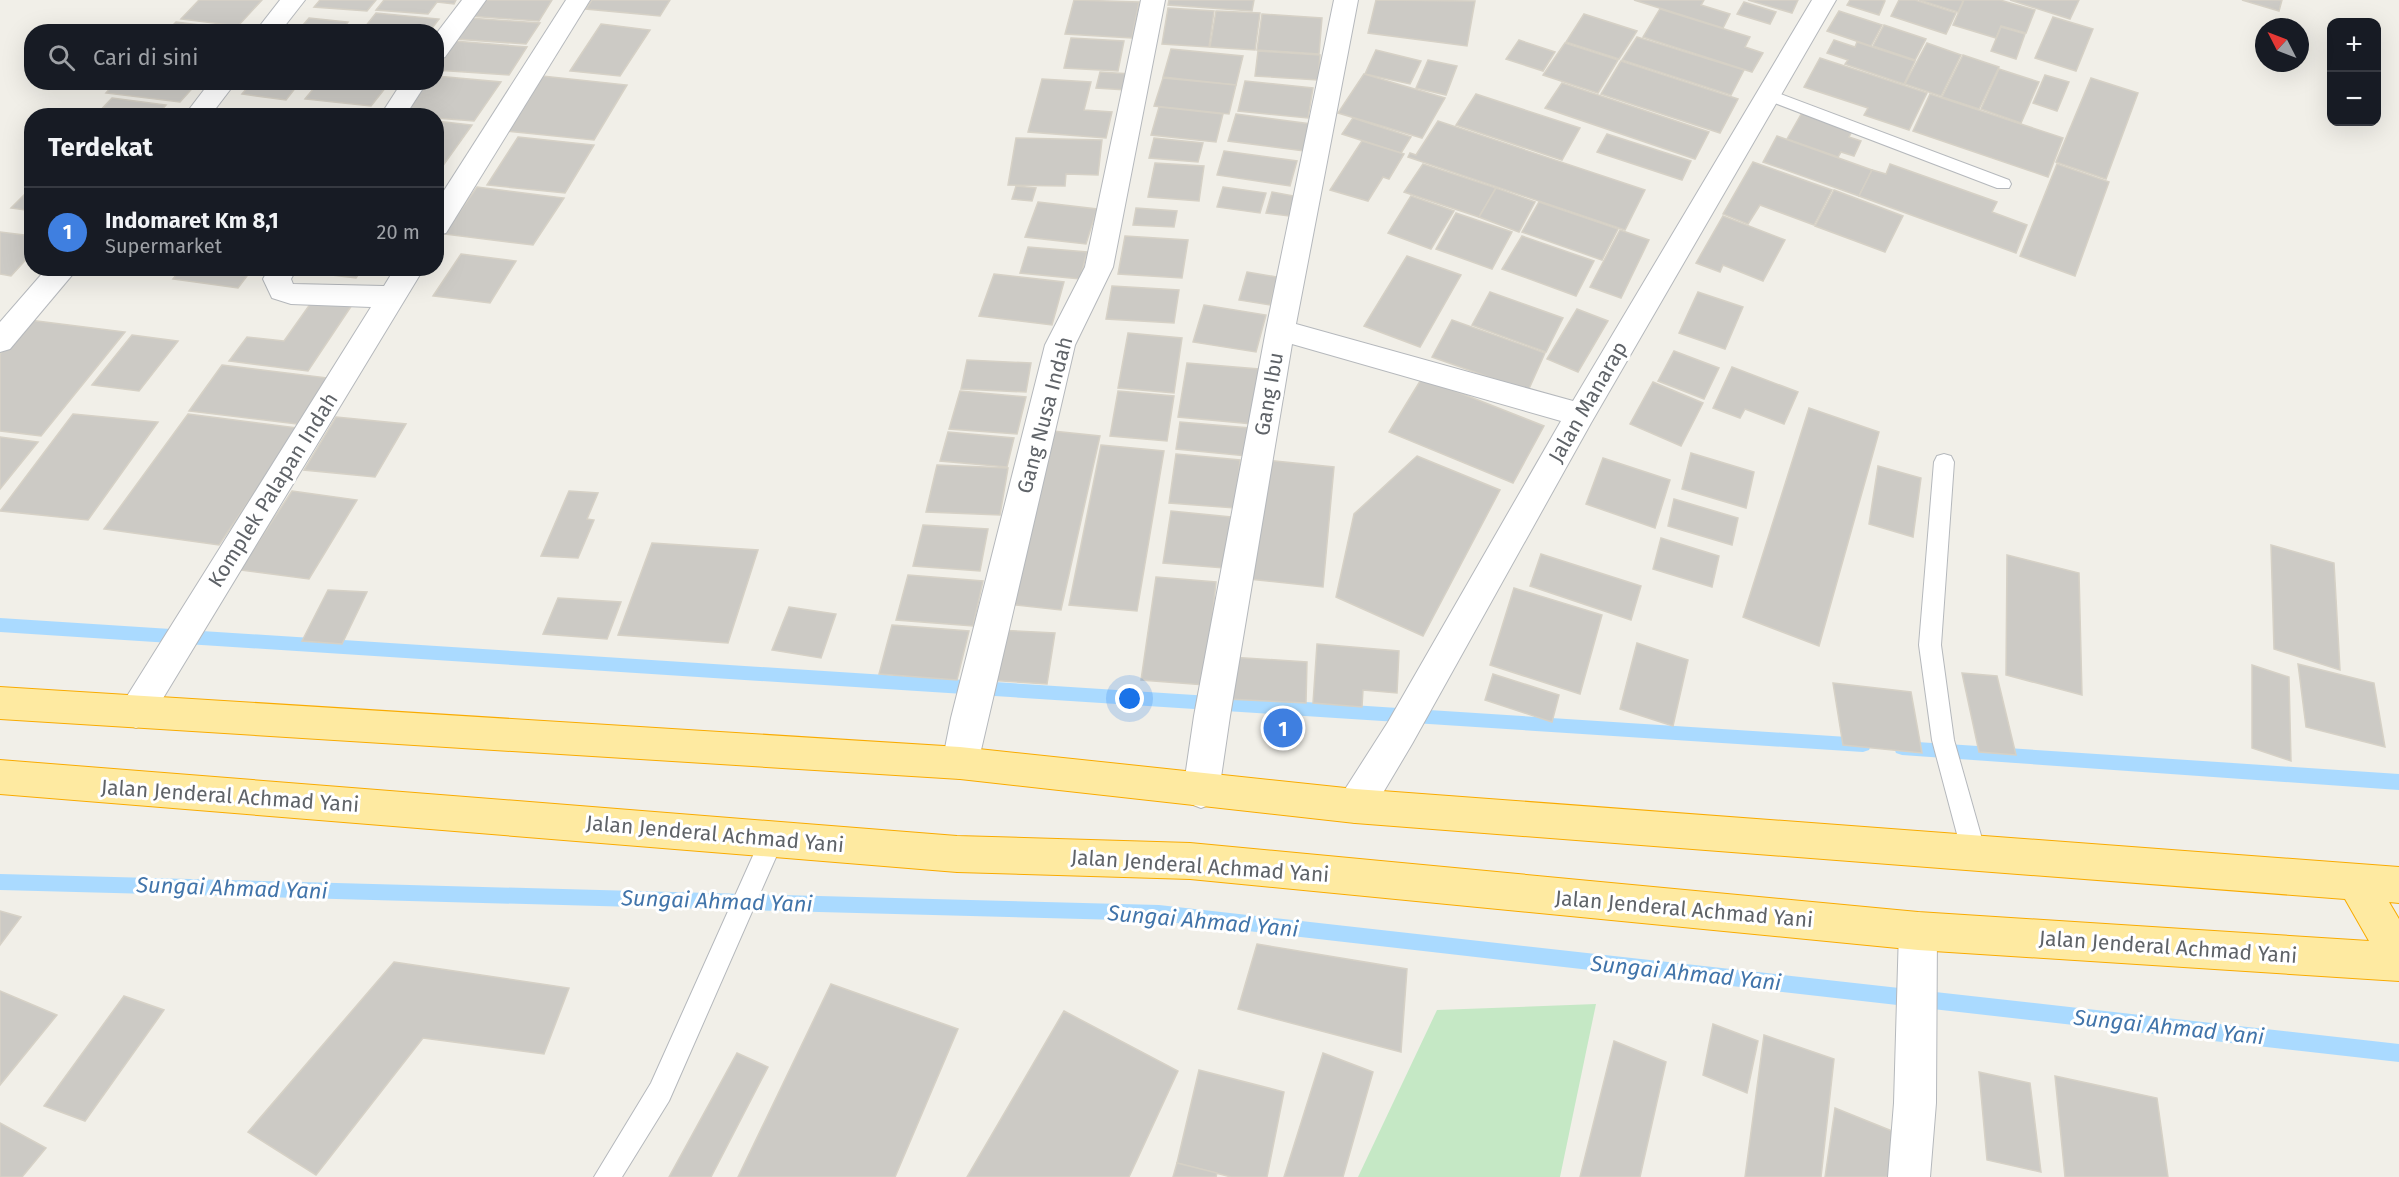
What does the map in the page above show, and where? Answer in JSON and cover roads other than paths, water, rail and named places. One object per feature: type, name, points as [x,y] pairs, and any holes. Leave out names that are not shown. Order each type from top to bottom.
[{"type":"highway","points":[[0,703],[960,763],[1355,806],[2399,885]]},
{"type":"highway","name":"Jalan Jenderal Achmad Yani","points":[[0,777],[957,854],[1190,861],[1918,931],[2399,962]]},
{"type":"highway","points":[[2356,882],[2399,956]]},
{"type":"street","points":[[274,24],[293,0]]},
{"type":"street","points":[[444,41],[474,0]]},
{"type":"street","points":[[444,213],[578,0]]},
{"type":"street","name":"Gang Nusa Indah","points":[[960,763],[1060,345],[1099,267],[1153,0]]},
{"type":"street","name":"Gang Ibu","points":[[1202,791],[1212,716],[1280,330],[1334,49],[1346,0]]},
{"type":"street","name":"Jalan Manarap","points":[[1355,806],[1400,733],[1580,415],[1824,0]]},
{"type":"street","points":[[203,108],[217,90]]},
{"type":"street","points":[[397,108],[410,90]]},
{"type":"street","points":[[0,341],[57,276]]},
{"type":"street","points":[[279,276],[277,279],[282,291],[291,294],[392,297]]},
{"type":"street","name":"Komplek Palapan Indah","points":[[136,712],[405,276]]},
{"type":"street","points":[[1280,330],[1580,415]]},
{"type":"street","points":[[1909,1177],[1915,1103],[1918,931]]},
{"type":"lane","points":[[1770,95],[2003,184]]},
{"type":"lane","points":[[1944,462],[1930,645],[1943,740],[1974,853]]},
{"type":"lane","points":[[607,1177],[660,1092],[772,839]]},
{"type":"waterway","name":"Sungai Ahmad Yani","points":[[0,625],[1863,745]]},
{"type":"waterway","name":"Sungai Ahmad Yani","points":[[1902,748],[2399,782]]},
{"type":"waterway","name":"Sungai Ahmad Yani","points":[[0,882],[1159,913],[2399,1053]]},
{"type":"place","name":"Indomaret Km 8,1","points":[[1283,728]]}]
